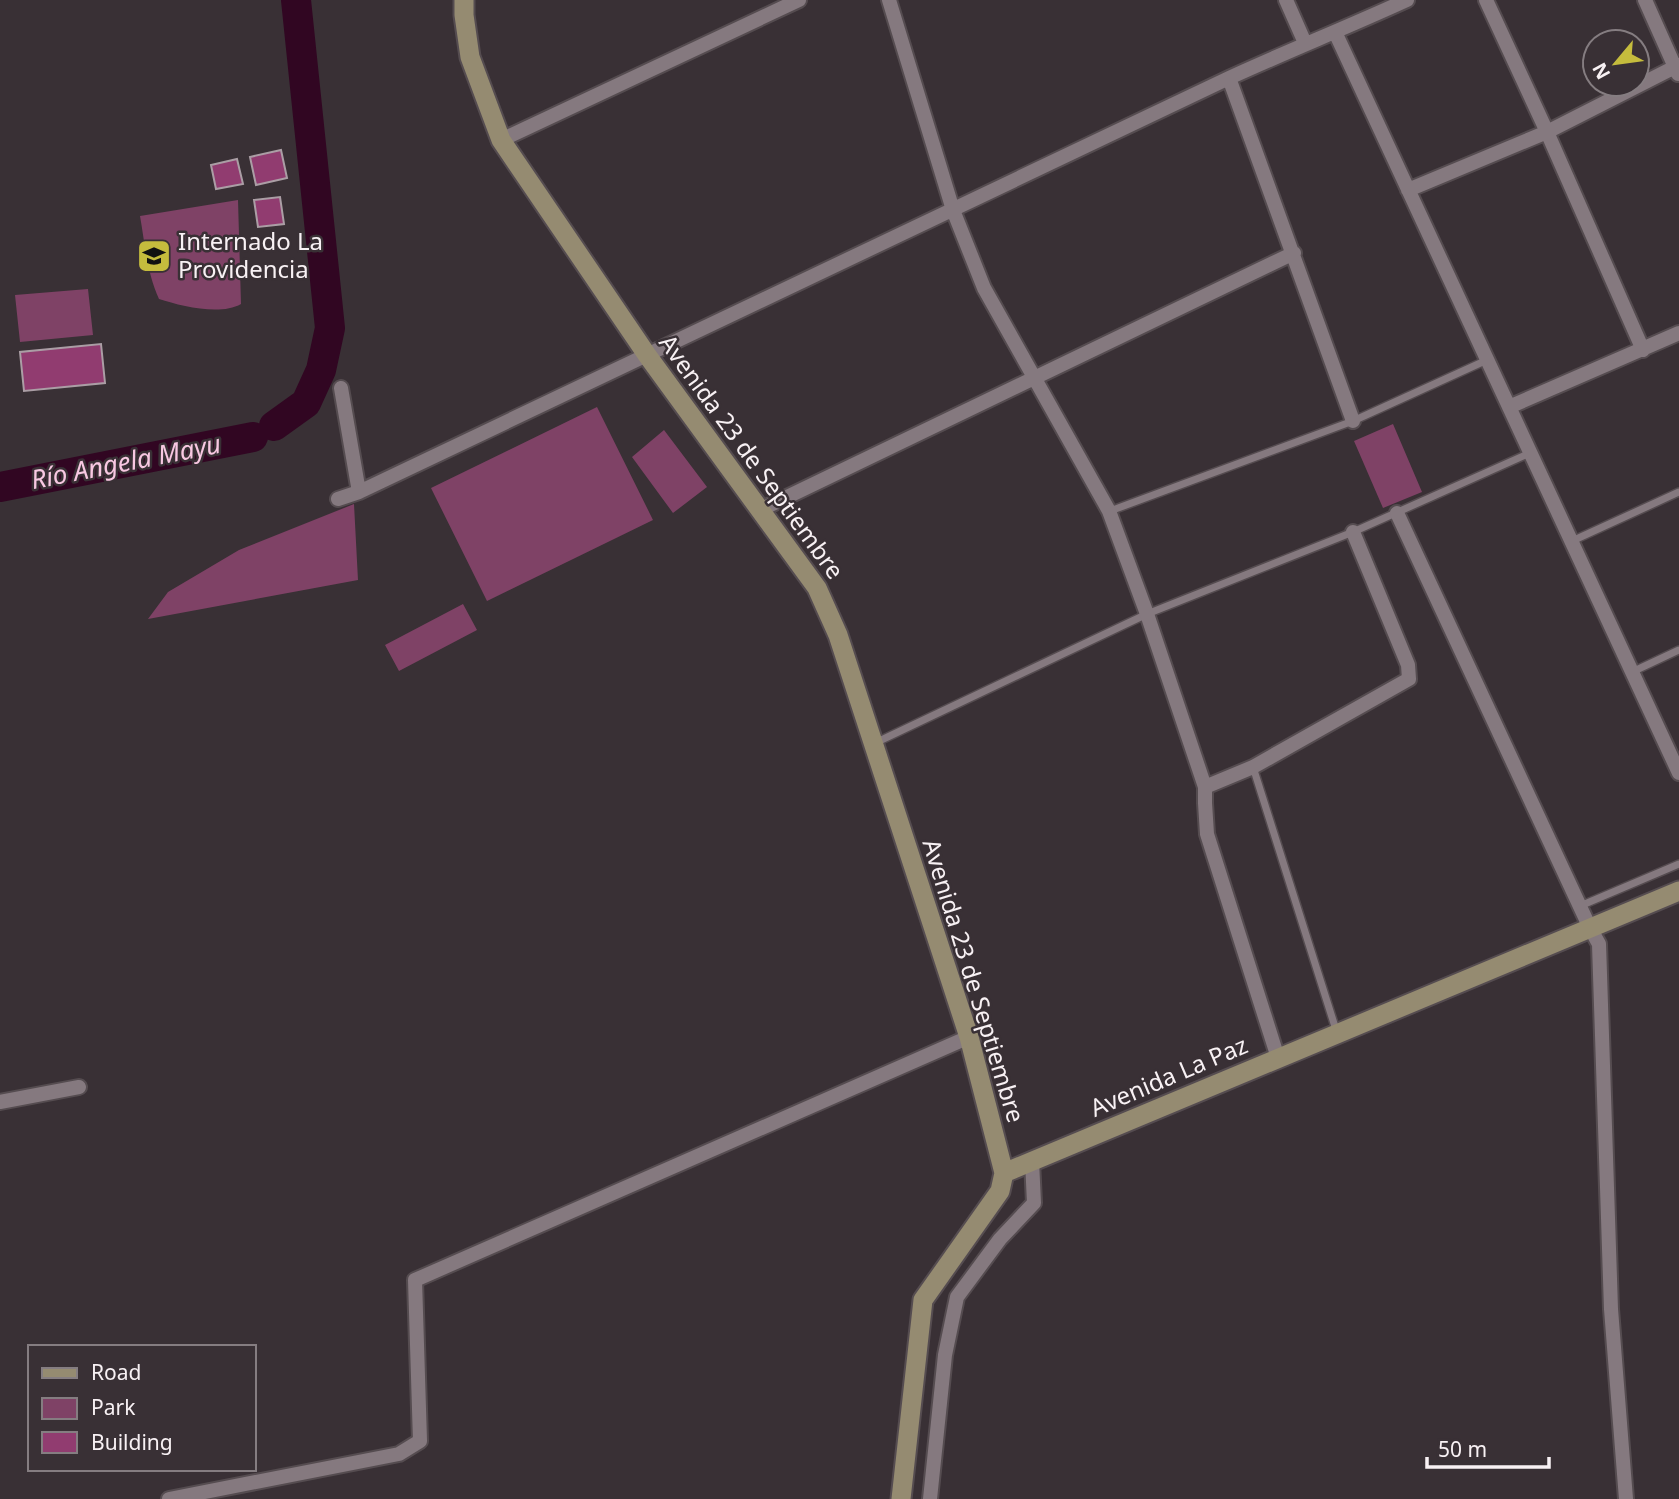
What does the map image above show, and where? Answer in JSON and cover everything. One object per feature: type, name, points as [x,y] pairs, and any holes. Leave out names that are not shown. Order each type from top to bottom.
[{"type":"main road","name":"Avenida 23 de Septiembre","points":[[464,0],[470,57],[501,140],[647,355],[817,588],[838,635],[969,1037],[1004,1173]]},
{"type":"main road","name":"Avenida La Paz","points":[[1004,1173],[1679,891]]},
{"type":"main road","points":[[901,1499],[923,1300],[1000,1191],[1004,1173]]},
{"type":"street","points":[[501,140],[799,0]]},
{"type":"street","points":[[888,0],[953,210],[984,288],[1109,511],[1147,614],[1205,787],[1207,834],[1278,1058]]},
{"type":"street","points":[[1286,0],[1306,43]]},
{"type":"street","points":[[338,499],[359,492],[1229,78],[1407,0]]},
{"type":"street","points":[[1486,0],[1643,350]]},
{"type":"street","points":[[1408,190],[1547,132],[1678,70],[1645,0]]},
{"type":"street","points":[[1335,32],[1679,773]]},
{"type":"street","points":[[1229,78],[1353,421]]},
{"type":"street","points":[[760,510],[1294,253]]},
{"type":"street","points":[[1509,407],[1679,333]]},
{"type":"street","points":[[341,388],[359,492]]},
{"type":"street","points":[[1397,513],[1599,944],[1611,1308],[1626,1499]]},
{"type":"street","points":[[1205,787],[1253,767],[1409,679],[1408,665],[1353,532]]},
{"type":"street","points":[[169,1499],[398,1454],[420,1441],[415,1280],[969,1037]]},
{"type":"street","points":[[0,1102],[79,1087]]},
{"type":"street","points":[[930,1499],[945,1355],[957,1297],[1000,1239],[1034,1203],[1032,1161]]},
{"type":"lane","points":[[1109,511],[1353,421],[1487,360]]},
{"type":"lane","points":[[874,743],[1147,614],[1353,532],[1530,453]]},
{"type":"lane","points":[[1572,541],[1679,492]]},
{"type":"lane","points":[[1632,672],[1679,650]]},
{"type":"lane","points":[[1253,767],[1338,1034]]},
{"type":"lane","points":[[1580,906],[1679,864]]},
{"type":"green space","points":[[238,200],[241,304],[212,310],[159,299],[149,269],[140,216]]},
{"type":"green space","points":[[88,289],[93,335],[20,342],[15,295]]},
{"type":"green space","points":[[597,407],[653,520],[487,601],[431,488]]},
{"type":"green space","points":[[1393,424],[1422,492],[1383,508],[1354,441]]},
{"type":"green space","points":[[664,430],[707,487],[673,513],[632,457]]},
{"type":"green space","points":[[354,504],[358,580],[148,619],[168,592],[239,550]]},
{"type":"green space","points":[[463,604],[477,630],[399,671],[385,645]]},
{"type":"building","points":[[281,150],[287,178],[256,185],[250,157]]},
{"type":"building","points":[[237,159],[243,184],[216,189],[211,165]]},
{"type":"building","points":[[280,197],[284,224],[258,227],[254,200]]},
{"type":"building","points":[[101,344],[105,383],[24,391],[20,352]]},
{"type":"waterway","name":"Río Angela Mayu","points":[[274,426],[306,403],[321,370],[330,328],[296,0]]},
{"type":"waterway","name":"Río Angela Mayu","points":[[0,487],[253,437]]},
{"type":"place","name":"Internado La Providencia","points":[[154,256]]}]
